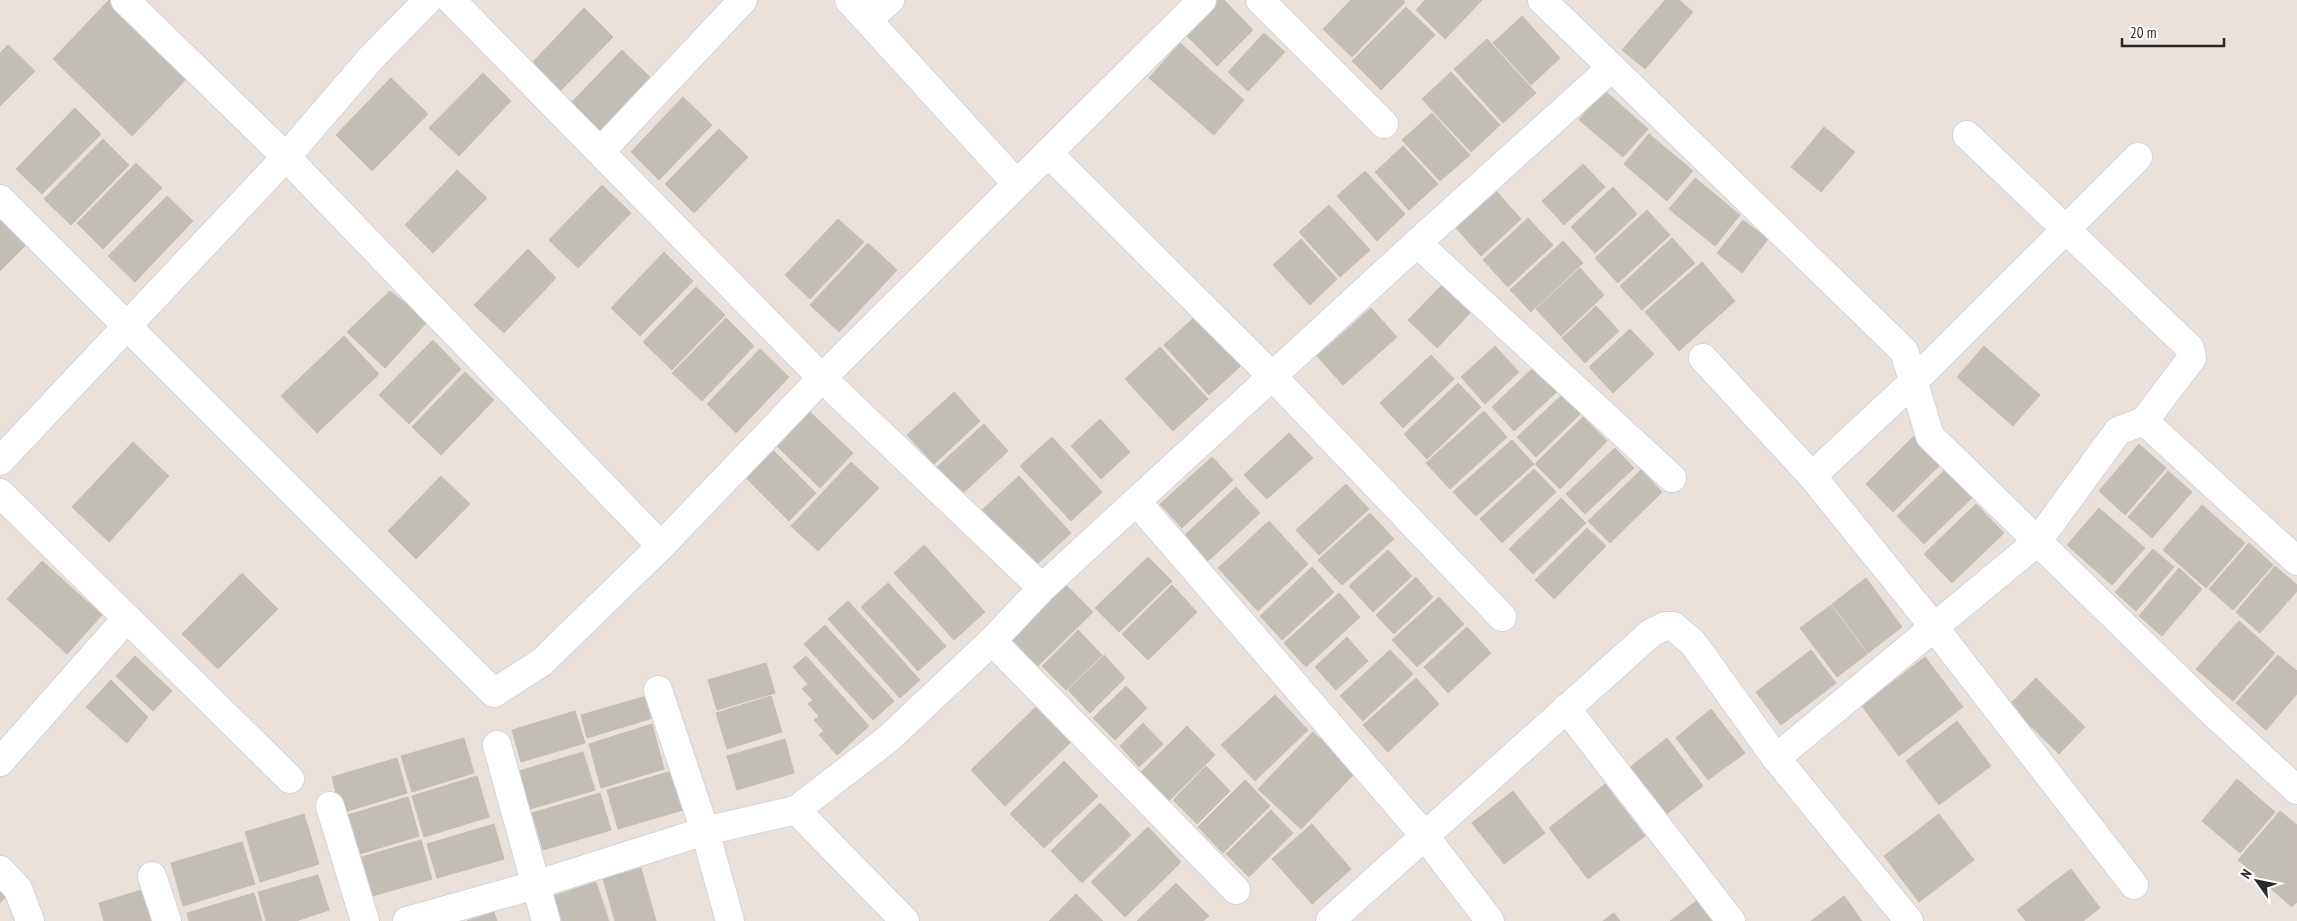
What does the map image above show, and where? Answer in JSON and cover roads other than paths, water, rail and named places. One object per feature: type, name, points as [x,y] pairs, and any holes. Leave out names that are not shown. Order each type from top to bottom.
[{"type":"street","points":[[125,0],[286,157],[660,546]]},
{"type":"street","points":[[0,461],[286,157],[372,57],[428,0]]},
{"type":"street","points":[[451,0],[822,378],[1042,588]]},
{"type":"street","points":[[601,151],[743,0]]},
{"type":"street","points":[[849,0],[1018,184]]},
{"type":"street","points":[[868,20],[890,0]]},
{"type":"street","points":[[0,199],[494,693],[542,662],[660,546],[822,378],[1202,0]]},
{"type":"street","points":[[1260,0],[1384,124]]},
{"type":"street","points":[[1542,0],[1904,351],[1930,436],[2209,710],[2297,790]]},
{"type":"street","points":[[407,921],[535,885],[705,831],[796,810],[888,739],[992,641],[1042,588],[1611,68]]},
{"type":"street","points":[[1776,758],[2037,542],[2118,431],[2144,421],[2192,358],[2190,348],[1968,135]]},
{"type":"street","points":[[1048,153],[1273,377],[1502,617]]},
{"type":"street","points":[[1812,476],[1913,382],[2138,157]]},
{"type":"street","points":[[1418,243],[1672,478]]},
{"type":"street","points":[[1703,358],[1812,476],[1934,627],[2134,885]]},
{"type":"street","points":[[2144,421],[2297,561]]},
{"type":"street","points":[[0,493],[290,779]]},
{"type":"street","points":[[1137,502],[1424,836],[1490,921]]},
{"type":"street","points":[[0,762],[127,618]]},
{"type":"street","points":[[1330,921],[1651,633],[1665,626],[1673,626],[1693,643],[1776,758],[1909,921]]},
{"type":"street","points":[[992,641],[1236,890]]},
{"type":"street","points":[[658,690],[705,831],[730,921]]},
{"type":"street","points":[[1566,708],[1731,921]]},
{"type":"street","points":[[497,745],[546,921]]},
{"type":"street","points":[[330,806],[364,921]]},
{"type":"street","points":[[796,810],[905,921]]},
{"type":"street","points":[[0,870],[18,889],[30,921]]},
{"type":"street","points":[[152,876],[167,921]]}]
